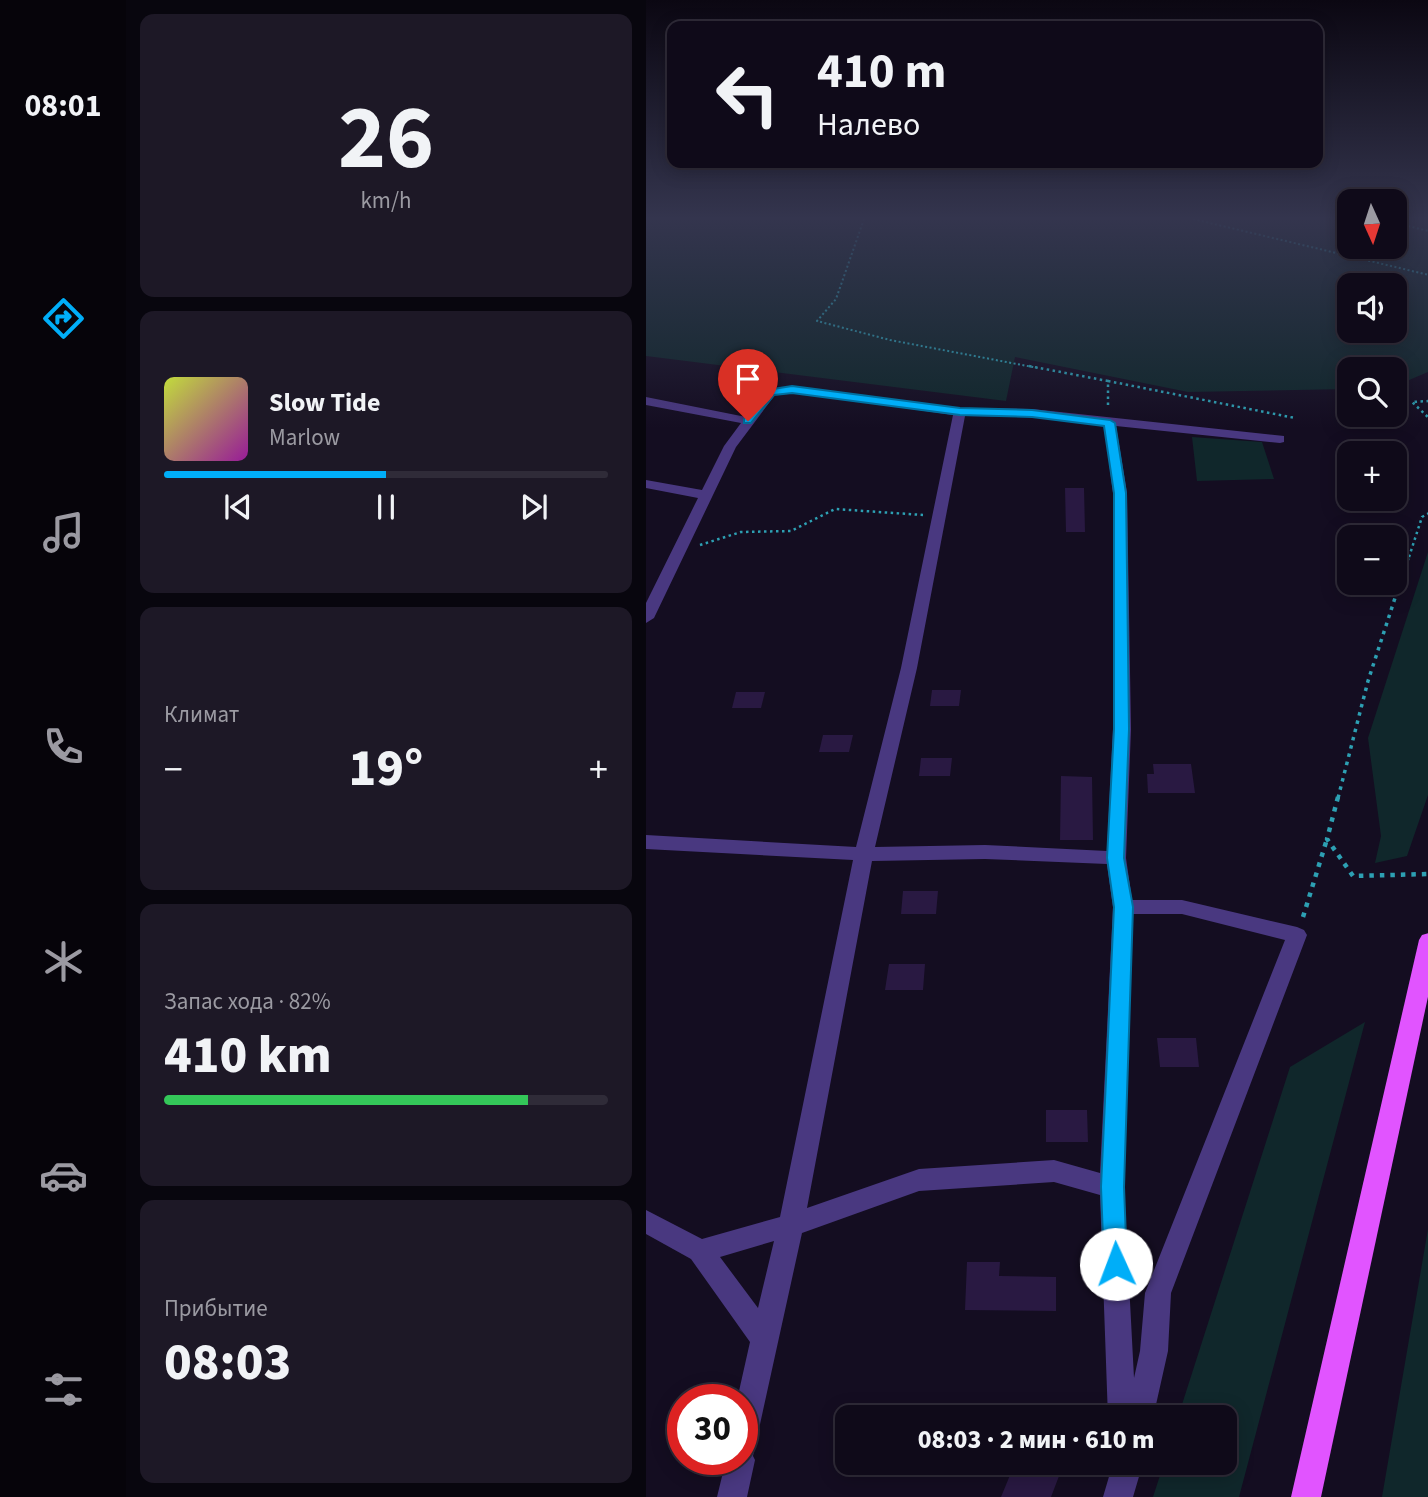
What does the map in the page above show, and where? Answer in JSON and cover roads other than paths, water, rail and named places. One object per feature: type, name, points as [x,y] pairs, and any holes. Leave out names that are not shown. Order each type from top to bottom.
[{"type":"main road","points":[[1306,1497],[1428,940]]},
{"type":"street","points":[[646,618],[730,446],[771,392],[792,389],[960,412],[1032,414],[1280,439]]},
{"type":"street","points":[[646,401],[748,421]]},
{"type":"street","points":[[755,1384],[791,1225],[864,854],[909,667],[941,516],[960,412]]},
{"type":"street","points":[[1110,423],[1120,493],[1122,729],[1116,858],[1123,907],[1112,1187],[1121,1405]]},
{"type":"street","points":[[646,484],[706,495]]},
{"type":"street","points":[[646,842],[864,854],[985,852],[1116,858]]},
{"type":"street","points":[[1123,907],[1182,907],[1297,935],[1158,1293],[1154,1351],[1142,1405]]},
{"type":"street","points":[[700,1251],[791,1225],[919,1180],[1054,1171],[1112,1187]]},
{"type":"street","points":[[646,1221],[700,1251],[764,1339]]},
{"type":"street","points":[[732,1497],[737,1475]]}]
